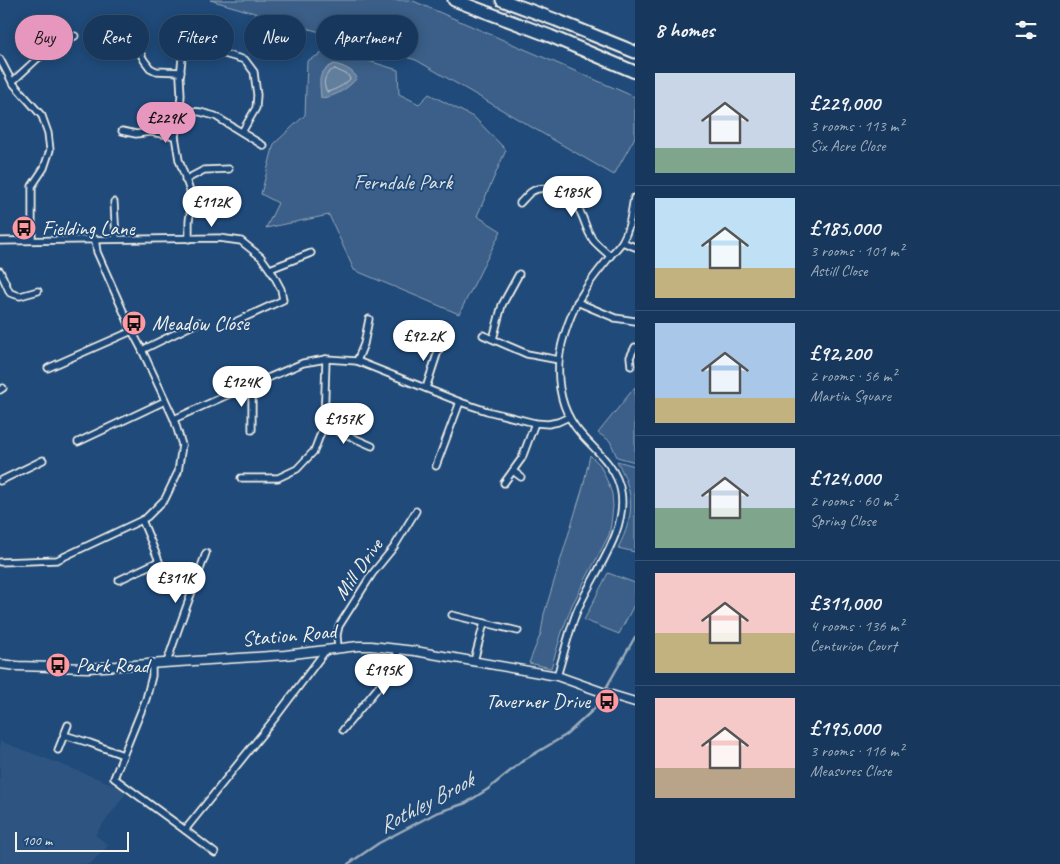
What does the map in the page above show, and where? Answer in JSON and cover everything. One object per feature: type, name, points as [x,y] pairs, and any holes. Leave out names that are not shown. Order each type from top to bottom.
[{"type":"highway","points":[[454,0],[550,36],[635,72]]},
{"type":"highway","points":[[502,0],[635,52]]},
{"type":"street","points":[[12,82],[38,58],[75,36]]},
{"type":"street","points":[[234,57],[245,60],[254,72],[257,95],[256,108],[242,132]]},
{"type":"street","points":[[0,60],[12,82],[42,116],[48,133],[50,150],[44,168],[32,186],[32,240]]},
{"type":"street","points":[[145,60],[150,68],[156,71],[181,72]]},
{"type":"street","points":[[182,60],[180,110],[175,136],[179,160],[191,194],[189,239]]},
{"type":"street","points":[[180,110],[215,116],[264,146]]},
{"type":"street","points":[[122,131],[136,134],[150,132],[175,136]]},
{"type":"street","points":[[185,180],[204,170],[229,169]]},
{"type":"street","points":[[520,203],[532,191],[545,188],[558,191],[569,197],[583,216],[593,240],[610,256]]},
{"type":"street","points":[[557,676],[577,611],[614,537],[622,515],[621,492],[618,481],[600,454],[580,433],[569,417],[560,393],[559,360],[561,346],[583,292],[622,242],[629,228],[634,198]]},
{"type":"street","points":[[114,202],[116,239]]},
{"type":"street","points":[[0,240],[219,238],[241,242],[261,256],[281,289],[283,300],[237,321]]},
{"type":"street","points":[[0,562],[57,560],[142,520],[165,499],[178,472],[182,445],[174,419],[97,252],[95,239]]},
{"type":"street","points":[[622,242],[635,248]]},
{"type":"street","points":[[270,269],[311,253]]},
{"type":"street","points":[[0,272],[10,293],[20,296],[38,291]]},
{"type":"street","points":[[493,339],[502,304],[519,274]]},
{"type":"street","points":[[578,302],[615,318],[635,321]]},
{"type":"street","points":[[357,361],[364,344],[369,319]]},
{"type":"street","points":[[142,350],[199,322]]},
{"type":"street","points":[[48,368],[132,331]]},
{"type":"street","points":[[483,335],[527,354],[559,360]]},
{"type":"street","points":[[426,388],[441,342]]},
{"type":"street","points":[[631,366],[630,356],[635,348]]},
{"type":"street","points":[[174,419],[302,363],[326,359],[357,361],[460,402],[535,423],[548,424],[569,417]]},
{"type":"street","points":[[241,478],[278,478],[297,469],[314,451],[324,425],[326,359]]},
{"type":"street","points":[[252,385],[252,430]]},
{"type":"street","points":[[78,442],[165,401]]},
{"type":"street","points":[[436,466],[460,402]]},
{"type":"street","points":[[504,483],[522,458],[535,423]]},
{"type":"street","points":[[324,425],[372,446]]},
{"type":"street","points":[[0,481],[43,460]]},
{"type":"street","points":[[513,471],[521,477]]},
{"type":"street","name":"Mill Drive","points":[[338,648],[337,635],[339,626],[372,574],[394,547],[416,510]]},
{"type":"street","points":[[119,580],[159,560],[142,520]]},
{"type":"street","points":[[167,662],[206,553]]},
{"type":"street","points":[[452,615],[518,631]]},
{"type":"street","points":[[474,661],[484,623]]},
{"type":"street","name":"Station Road","points":[[0,664],[88,668],[285,655],[338,648],[372,646],[474,661],[557,676],[635,702]]},
{"type":"street","points":[[343,730],[394,668],[398,649]]},
{"type":"street","points":[[185,830],[275,718],[326,650]]},
{"type":"street","points":[[152,663],[152,676],[146,699],[114,778],[215,853]]},
{"type":"street","points":[[58,750],[68,725]]},
{"type":"street","points":[[64,735],[123,755]]},
{"type":"shaded area","points":[[0,741],[107,782],[127,792],[95,835],[109,845],[90,864],[0,864]]},
{"type":"green space","points":[[210,0],[411,0],[635,97],[635,137],[614,175],[416,60],[418,60],[418,15],[316,15],[316,31],[306,28],[306,15],[262,15]]},
{"type":"green space","name":"Ferndale Park","points":[[316,56],[316,60],[366,60],[398,70],[399,94],[419,104],[429,94],[475,118],[506,150],[477,216],[501,231],[459,314],[354,270],[329,215],[266,228],[278,203],[261,194],[274,144],[305,115],[307,61]]},
{"type":"green space","points":[[635,387],[635,462],[617,457],[610,441],[598,433]]},
{"type":"green space","points":[[590,455],[600,465],[612,494],[613,506],[609,535],[572,605],[551,668],[529,663],[541,633],[544,614],[583,487]]},
{"type":"green space","points":[[617,461],[635,466],[635,552],[618,548],[628,525],[631,504],[627,484]]},
{"type":"green space","points":[[608,573],[635,583],[635,603],[619,634],[584,620]]},
{"type":"water","points":[[334,64],[347,69],[357,78],[350,85],[332,96],[321,98],[320,78],[328,67]]},
{"type":"waterway","name":"Rothley Brook","points":[[348,864],[379,843],[436,813],[466,803],[488,789],[524,760],[566,735],[594,709],[635,637]]},
{"type":"place","name":"Fielding Lane","points":[[24,228]]},
{"type":"place","name":"Meadow Close","points":[[134,323]]},
{"type":"place","name":"Park Road","points":[[58,665]]},
{"type":"place","name":"Taverner Drive","points":[[607,701]]}]
